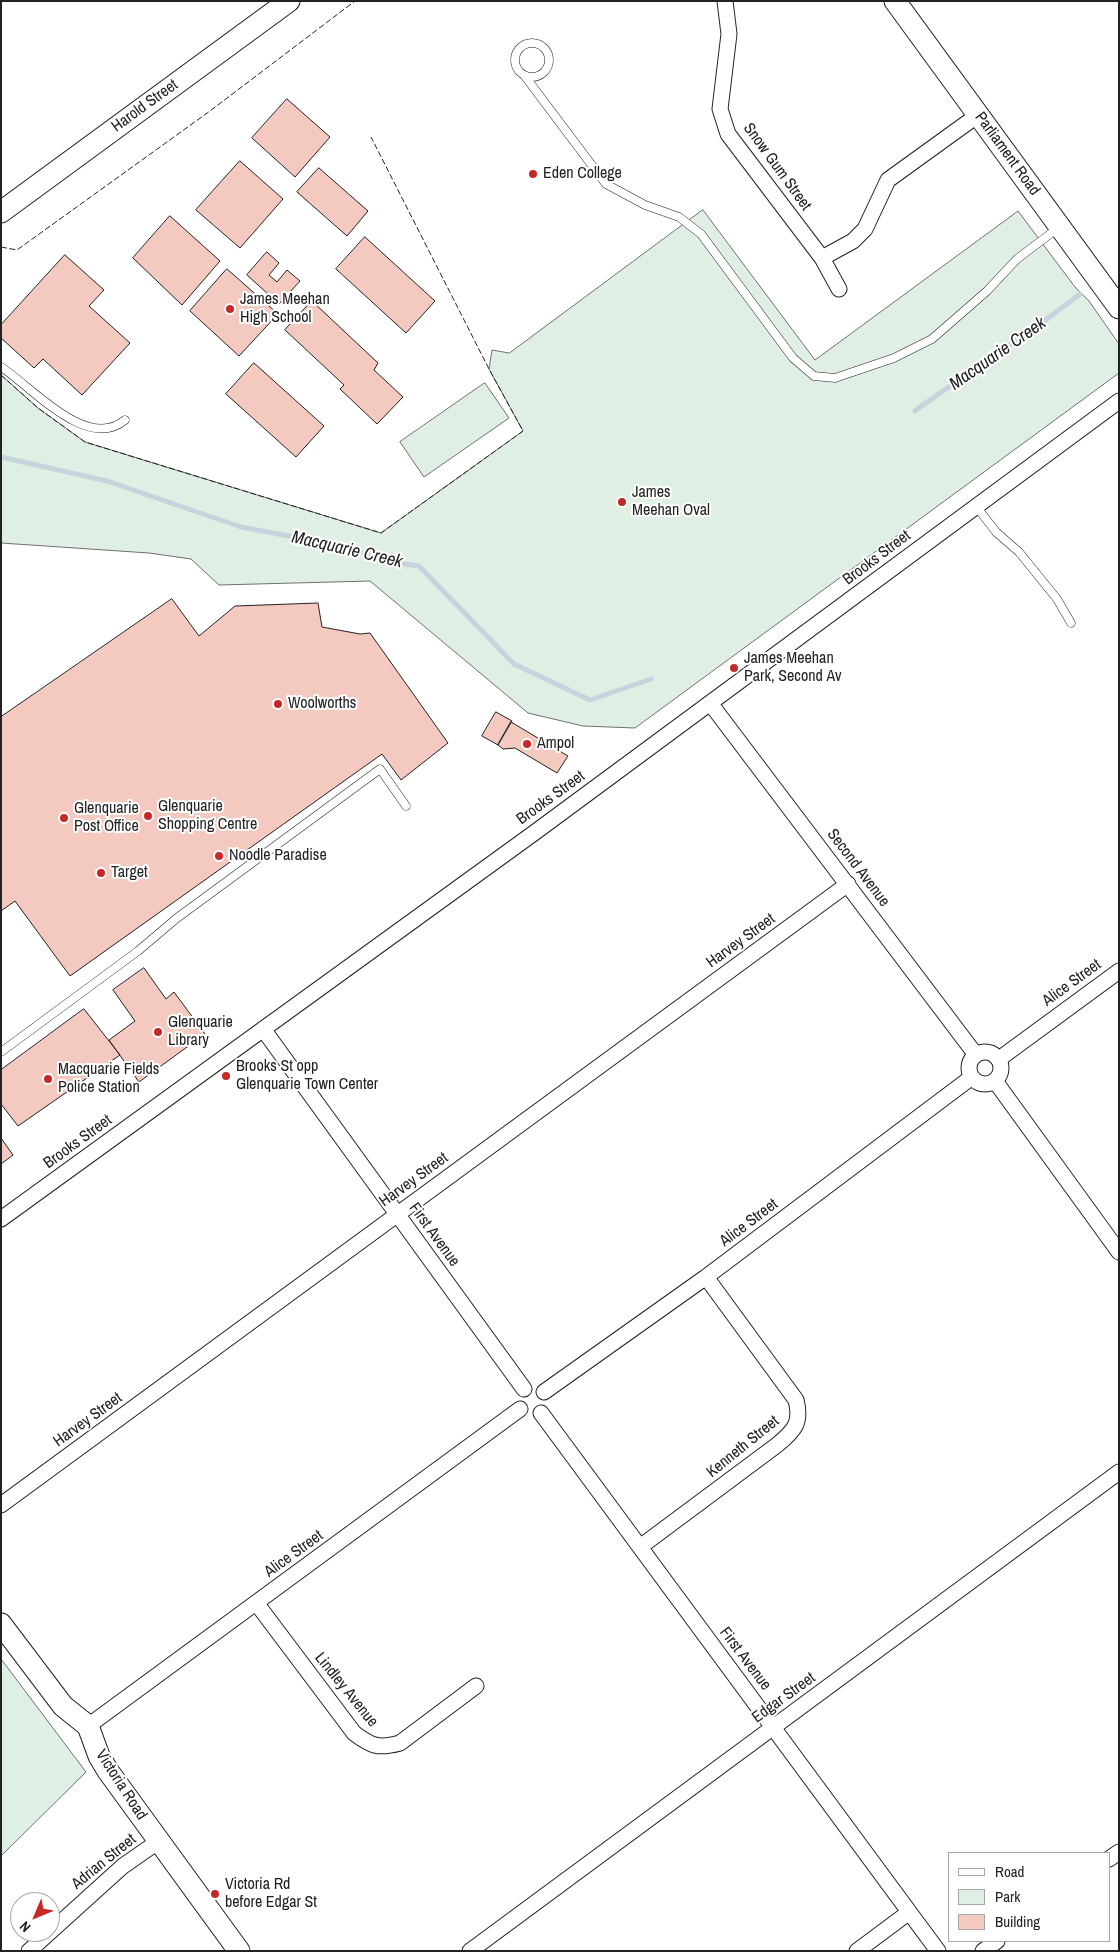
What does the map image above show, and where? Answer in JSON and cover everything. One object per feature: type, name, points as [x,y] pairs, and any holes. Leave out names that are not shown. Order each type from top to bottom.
[{"type":"street","name":"Harold Street","points":[[1,212],[289,1]]},
{"type":"street","name":"Snow Gum Street","points":[[725,1],[729,34],[720,109],[728,134],[822,258],[839,289]]},
{"type":"street","name":"Parliament Road","points":[[895,1],[1119,308]]},
{"type":"street","points":[[822,258],[853,241],[865,229],[888,180],[978,115]]},
{"type":"street","name":"Brooks Street","points":[[1,1219],[710,703],[1119,401]]},
{"type":"street","name":"Second Avenue","points":[[710,703],[976,1055]]},
{"type":"street","name":"Harvey Street","points":[[1,1505],[848,884]]},
{"type":"street","name":"Alice Street","points":[[998,1059],[1119,971]]},
{"type":"street","name":"First Avenue","points":[[263,1029],[524,1389]]},
{"type":"street","points":[[988,1052],[998,1059],[1001,1071],[995,1081],[982,1084],[972,1078],[970,1066],[976,1055],[988,1052]]},
{"type":"street","name":"Alice Street","points":[[544,1392],[706,1277],[972,1078]]},
{"type":"street","points":[[995,1081],[1119,1252]]},
{"type":"street","name":"Kenneth Street","points":[[640,1547],[777,1446],[792,1432],[800,1414],[796,1400],[706,1277]]},
{"type":"street","points":[[532,1386],[544,1392],[547,1403],[541,1413],[530,1415],[520,1409],[518,1398],[524,1389],[532,1386]]},
{"type":"street","name":"Alice Street","points":[[88,1726],[257,1604],[520,1409]]},
{"type":"street","name":"First Avenue","points":[[541,1413],[775,1727],[908,1913],[938,1951]]},
{"type":"street","name":"Edgar Street","points":[[470,1951],[1119,1472]]},
{"type":"street","name":"Lindley Avenue","points":[[257,1604],[354,1733],[368,1744],[385,1747],[400,1743],[476,1686]]},
{"type":"street","name":"Victoria Road","points":[[1,1624],[63,1706],[88,1726],[108,1771],[240,1951]]},
{"type":"street","name":"Adrian Street","points":[[60,1923],[123,1866],[159,1841]]},
{"type":"street","points":[[857,1951],[908,1913]]},
{"type":"street","name":"Adrian Street","points":[[29,1951],[39,1942]]},
{"type":"street","points":[[983,1951],[996,1942]]},
{"type":"lane","points":[[524,75],[535,77],[544,72],[549,62],[549,57],[544,47],[533,43],[518,50],[515,61],[519,71],[524,75],[606,184],[646,205],[679,217],[701,234],[793,358],[814,376],[835,378],[894,358],[932,339],[987,291],[1017,259],[1059,227]]},
{"type":"lane","points":[[1,367],[64,416],[93,427],[108,429],[125,420]]},
{"type":"lane","points":[[976,506],[996,532],[1019,552],[1057,599],[1071,623]]},
{"type":"lane","points":[[1,1052],[138,951],[177,918],[380,769],[406,806]]},
{"type":"green space","points":[[703,210],[815,360],[1018,211],[1075,287],[1089,301],[1119,344],[1119,373],[635,728],[583,726],[528,713],[370,581],[219,585],[191,559],[149,553],[1,543],[1,375],[38,408],[85,442],[381,533],[523,431],[489,369],[492,350],[509,353]]},
{"type":"green space","points":[[485,383],[509,418],[424,477],[400,442]]},
{"type":"green space","points":[[1,1659],[86,1772],[1,1856]]},
{"type":"building","points":[[287,99],[330,137],[295,177],[252,138]]},
{"type":"building","points":[[240,161],[283,199],[240,248],[196,210]]},
{"type":"building","points":[[319,168],[368,211],[347,236],[297,192]]},
{"type":"building","points":[[170,216],[220,261],[182,305],[133,258]]},
{"type":"building","points":[[365,237],[435,301],[406,333],[336,269]]},
{"type":"building","points":[[267,252],[279,263],[269,275],[277,282],[287,270],[300,281],[279,304],[247,275]]},
{"type":"building","points":[[65,255],[104,290],[89,306],[130,343],[82,395],[43,359],[34,368],[1,338],[1,325]]},
{"type":"building","points":[[227,269],[278,314],[239,356],[190,311]]},
{"type":"building","points":[[312,301],[378,363],[374,370],[403,397],[377,424],[340,389],[344,385],[285,330]]},
{"type":"building","points":[[254,363],[324,426],[296,457],[226,394]]},
{"type":"building","name":"Glenquarie Shopping Centre","points":[[172,599],[199,636],[235,606],[318,603],[322,627],[360,634],[370,633],[448,743],[401,780],[382,754],[70,976],[15,901],[1,911],[1,717]]},
{"type":"building","points":[[496,712],[512,721],[498,745],[482,736]]},
{"type":"building","points":[[511,722],[568,756],[557,773],[515,748],[503,749],[498,745]]},
{"type":"building","points":[[144,968],[166,999],[174,992],[205,1034],[139,1082],[109,1040],[135,1021],[113,990]]},
{"type":"building","points":[[84,1009],[120,1055],[18,1126],[1,1104],[1,1070]]},
{"type":"building","points":[[1,1138],[13,1155],[1,1164]]},
{"type":"waterway","name":"Macquarie Creek","points":[[915,411],[1080,294]]},
{"type":"waterway","name":"Macquarie Creek","points":[[1,457],[107,481],[241,527],[347,547],[391,562],[419,566],[514,664],[590,700],[651,679]]},
{"type":"fence","points":[[1,247],[17,250],[210,111],[355,1]]},
{"type":"fence","points":[[1,375],[38,408],[85,442],[381,533],[523,431],[489,369],[371,137]]},
{"type":"place","name":"Eden College","points":[[533,174]]},
{"type":"place","name":"James Meehan High School","points":[[230,309]]},
{"type":"place","name":"James Meehan Oval","points":[[622,502]]},
{"type":"place","name":"James Meehan Park, Second Av","points":[[734,668]]},
{"type":"place","name":"Woolworths","points":[[278,704]]},
{"type":"place","name":"Ampol","points":[[527,744]]},
{"type":"place","name":"Glenquarie Shopping Centre","points":[[148,816]]},
{"type":"place","name":"Glenquarie Post Office","points":[[64,818]]},
{"type":"place","name":"Noodle Paradise","points":[[219,856]]},
{"type":"place","name":"Target","points":[[101,873]]},
{"type":"place","name":"Glenquarie Library","points":[[158,1032]]},
{"type":"place","name":"Brooks St opp Glenquarie Town Center","points":[[226,1076]]},
{"type":"place","name":"Macquarie Fields Police Station","points":[[48,1079]]},
{"type":"place","name":"Victoria Rd before Edgar St","points":[[215,1894]]}]
